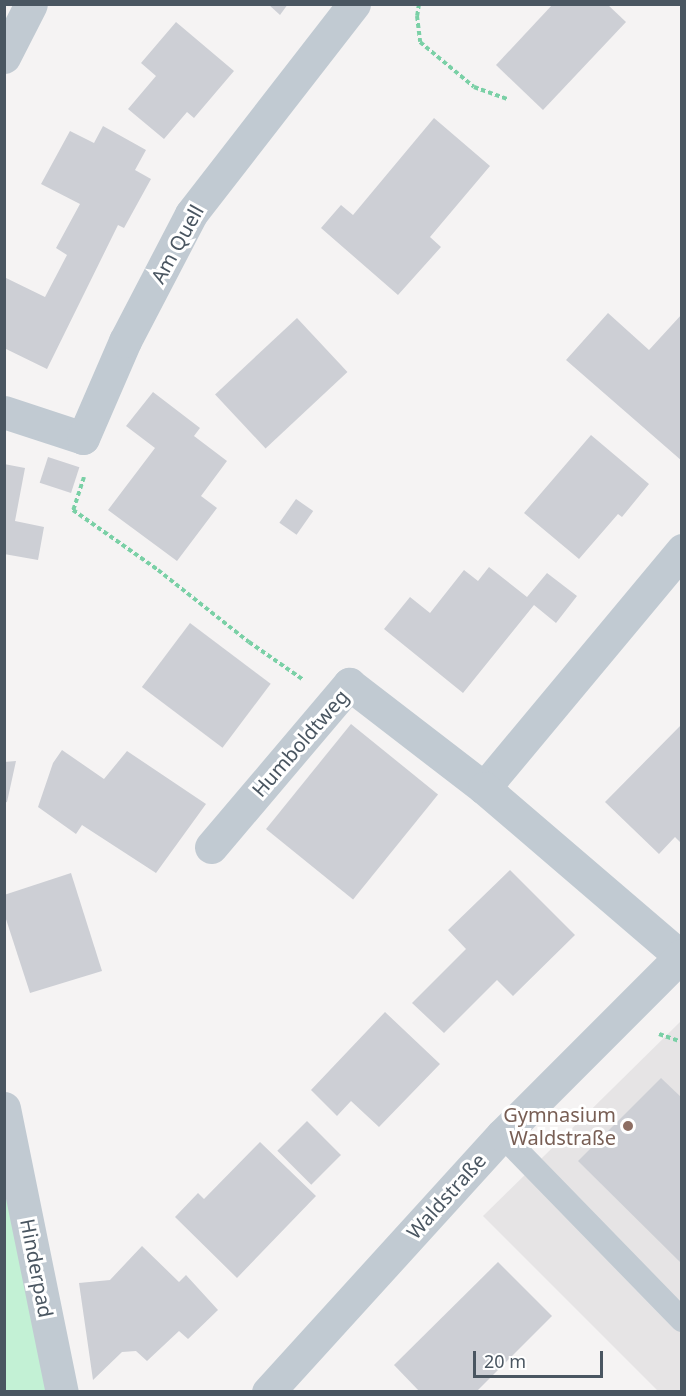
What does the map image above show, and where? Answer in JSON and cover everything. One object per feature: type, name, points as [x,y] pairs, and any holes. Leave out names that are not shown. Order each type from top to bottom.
[{"type":"street","points":[[4,57],[31,4]]},
{"type":"street","name":"Am Quell","points":[[4,412],[83,438],[125,341],[191,214],[354,4]]},
{"type":"street","points":[[484,788],[681,550]]},
{"type":"street","name":"Humboldtweg","points":[[211,847],[349,684],[484,788],[681,955]]},
{"type":"street","name":"Waldstraße","points":[[268,1392],[502,1135],[681,955]]},
{"type":"street","name":"Hinderpad","points":[[4,1108],[62,1392]]},
{"type":"lane","points":[[502,1135],[681,1320]]},
{"type":"path","points":[[419,4],[417,16],[420,42],[474,87],[507,99]]},
{"type":"path","points":[[73,510],[158,570],[297,676]]},
{"type":"shaded area","name":"Gymnasium Waldstraße","points":[[681,1021],[681,1391],[658,1391],[483,1216]]},
{"type":"green space","points":[[4,1179],[49,1391],[5,1391]]},
{"type":"building","points":[[268,4],[288,4],[280,15]]},
{"type":"building","points":[[553,4],[607,4],[626,22],[543,110],[496,65]]},
{"type":"building","points":[[176,22],[234,71],[194,118],[187,112],[164,139],[128,109],[156,76],[141,63]]},
{"type":"building","points":[[434,118],[490,166],[430,237],[441,247],[398,295],[321,228],[341,205],[353,215]]},
{"type":"building","points":[[103,126],[146,150],[135,170],[151,179],[124,228],[118,225],[47,369],[4,348],[4,277],[45,297],[67,255],[56,248],[80,204],[41,184],[70,131],[94,143]]},
{"type":"building","points":[[608,313],[649,350],[682,314],[682,461],[566,360]]},
{"type":"building","points":[[297,318],[347,372],[266,449],[215,394]]},
{"type":"building","points":[[153,392],[200,428],[194,436],[227,461],[201,496],[217,508],[177,561],[108,510],[155,448],[126,426]]},
{"type":"building","points":[[591,435],[649,484],[622,517],[618,514],[579,559],[524,513]]},
{"type":"building","points":[[48,457],[79,467],[71,493],[40,483]]},
{"type":"building","points":[[4,464],[25,468],[15,521],[44,527],[38,560],[4,554]]},
{"type":"building","points":[[296,499],[313,511],[297,535],[279,523]]},
{"type":"building","points":[[489,567],[527,597],[547,573],[577,596],[556,623],[534,605],[463,693],[384,629],[410,597],[430,613],[464,570],[478,581]]},
{"type":"building","points":[[190,623],[271,684],[223,748],[142,687]]},
{"type":"building","points":[[351,724],[438,794],[353,899],[266,829]]},
{"type":"building","points":[[682,724],[682,841],[680,842],[675,837],[659,854],[605,802]]},
{"type":"building","points":[[62,750],[104,779],[127,751],[206,804],[156,873],[82,825],[76,834],[38,807],[53,763]]},
{"type":"building","points":[[16,761],[7,802],[4,803],[4,762]]},
{"type":"building","points":[[510,870],[575,935],[513,996],[497,980],[444,1033],[412,1003],[466,949],[448,930]]},
{"type":"building","points":[[71,873],[102,971],[30,993],[4,913],[4,895]]},
{"type":"building","points":[[385,1012],[440,1064],[379,1127],[351,1101],[337,1116],[311,1090]]},
{"type":"building","points":[[661,1078],[682,1098],[682,1264],[578,1161]]},
{"type":"building","points":[[307,1121],[341,1155],[311,1185],[277,1151]]},
{"type":"building","points":[[260,1142],[316,1196],[237,1278],[175,1217],[198,1193],[204,1199]]},
{"type":"building","points":[[142,1246],[179,1282],[186,1275],[218,1310],[188,1339],[179,1331],[147,1361],[136,1351],[122,1352],[93,1380],[79,1283],[110,1280]]},
{"type":"building","points":[[498,1262],[552,1316],[476,1392],[420,1392],[394,1365]]},
{"type":"place","name":"Gymnasium Waldstraße","points":[[628,1126]]}]
